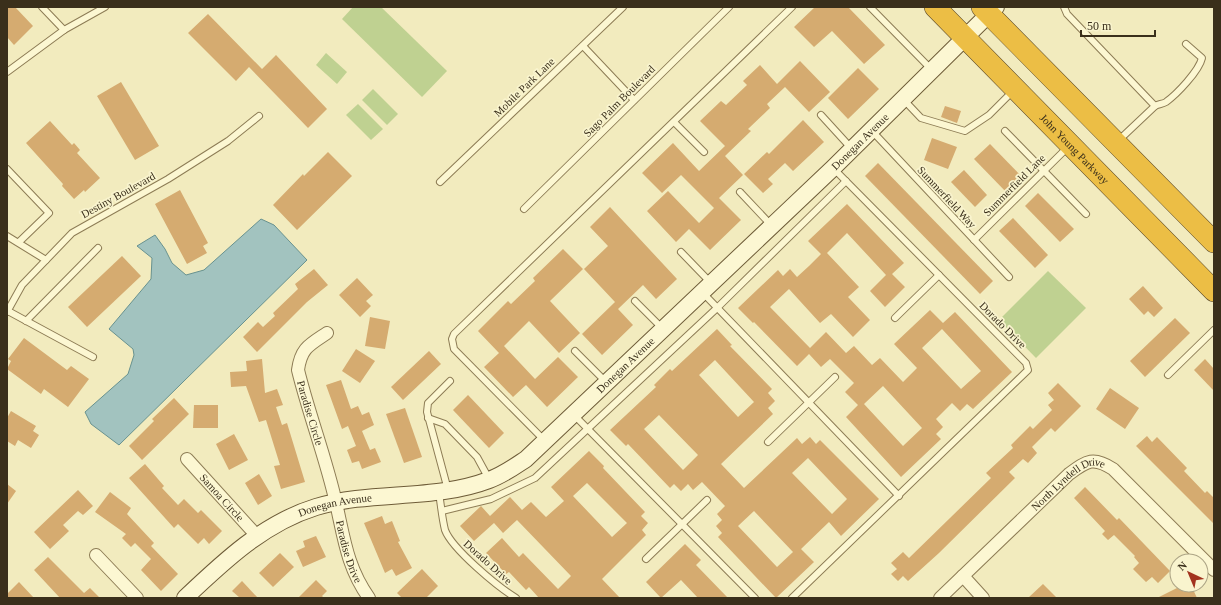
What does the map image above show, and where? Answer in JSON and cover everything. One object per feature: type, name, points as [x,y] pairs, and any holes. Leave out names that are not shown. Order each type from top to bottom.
[{"type":"highway","name":"John Young Parkway","points":[[935,7],[1214,291]]},
{"type":"highway","points":[[989,9],[1116,143],[1214,242]]},
{"type":"street","name":"Donegan Avenue","points":[[185,598],[227,558],[256,536],[290,517],[316,507],[361,497],[443,491],[490,480],[508,471],[574,415],[833,168],[965,38],[989,9]]},
{"type":"street","name":"Paradise Circle","points":[[327,333],[310,345],[300,356],[298,370],[336,503]]},
{"type":"street","name":"Samoa Circle","points":[[187,459],[256,536]]},
{"type":"street","name":"North Lyndell Drive","points":[[940,598],[1069,474],[1083,464],[1093,460],[1101,461],[1112,469],[1214,570]]},
{"type":"street","name":"Paradise Drive","points":[[336,503],[345,548],[352,568],[366,597]]},
{"type":"street","points":[[96,555],[137,598]]},
{"type":"street","points":[[963,576],[983,598]]},
{"type":"lane","points":[[42,7],[64,30]]},
{"type":"lane","points":[[7,72],[64,30],[105,7]]},
{"type":"lane","name":"Mobile Park Lane","points":[[440,182],[623,7]]},
{"type":"lane","name":"Sago Palm Boulevard","points":[[524,209],[729,7]]},
{"type":"lane","points":[[545,441],[454,349],[452,339],[464,324],[792,7]]},
{"type":"lane","points":[[870,7],[932,71]]},
{"type":"lane","points":[[1064,7],[1067,14],[1154,106]]},
{"type":"lane","points":[[1116,143],[1154,106],[1166,102],[1196,71],[1202,58],[1186,44]]},
{"type":"lane","points":[[583,46],[634,100]]},
{"type":"lane","points":[[903,99],[921,118],[965,131],[989,115],[1015,90]]},
{"type":"lane","points":[[821,115],[852,149]]},
{"type":"lane","name":"Destiny Boulevard","points":[[7,312],[22,286],[72,233],[168,179],[228,141],[259,116]]},
{"type":"lane","points":[[674,122],[704,152]]},
{"type":"lane","name":"Summerfield Way","points":[[871,130],[1009,277]]},
{"type":"lane","points":[[1005,131],[1086,214]]},
{"type":"lane","name":"Summerfield Lane","points":[[974,240],[1043,170],[1070,145]]},
{"type":"lane","name":"Dorado Drive","points":[[792,598],[1028,370],[1026,363],[833,168]]},
{"type":"lane","points":[[7,169],[49,212],[19,242]]},
{"type":"lane","points":[[442,511],[491,499],[535,478],[589,430],[717,308],[846,181]]},
{"type":"lane","points":[[740,192],[772,226]]},
{"type":"lane","points":[[7,236],[46,260]]},
{"type":"lane","points":[[26,321],[98,248]]},
{"type":"lane","points":[[681,252],[707,288],[717,308],[899,496]]},
{"type":"lane","points":[[895,318],[939,275]]},
{"type":"lane","points":[[635,301],[663,330]]},
{"type":"lane","points":[[7,312],[93,357]]},
{"type":"lane","points":[[1168,375],[1214,330]]},
{"type":"lane","points":[[575,351],[608,383]]},
{"type":"lane","points":[[768,442],[835,377]]},
{"type":"lane","points":[[450,381],[428,402],[428,418],[445,424],[477,456],[490,480]]},
{"type":"lane","points":[[574,415],[755,598]]},
{"type":"lane","name":"Dorado Drive","points":[[428,418],[443,491],[442,511],[446,530],[453,544],[504,591],[516,598]]},
{"type":"lane","points":[[646,559],[707,500]]},
{"type":"green space","points":[[353,7],[381,7],[447,71],[422,97],[342,19]]},
{"type":"green space","points":[[326,53],[347,72],[337,84],[316,65]]},
{"type":"green space","points":[[373,89],[398,114],[387,125],[362,100]]},
{"type":"green space","points":[[358,104],[383,129],[371,140],[346,115]]},
{"type":"green space","points":[[1048,271],[1086,308],[1036,358],[999,320]]},
{"type":"water","points":[[261,219],[274,225],[307,260],[119,445],[91,424],[85,412],[128,374],[134,355],[133,349],[109,329],[151,279],[152,258],[137,246],[155,235],[165,249],[172,263],[186,275],[204,270]]},
{"type":"building","points":[[7,7],[15,7],[33,26],[14,45],[7,37]]},
{"type":"building","points":[[815,7],[848,7],[885,45],[864,64],[832,31],[814,47],[794,27]]},
{"type":"building","points":[[208,14],[262,69],[276,55],[327,109],[308,128],[249,67],[236,81],[188,33]]},
{"type":"building","points":[[800,61],[830,92],[809,112],[785,87],[767,104],[770,108],[748,129],[751,131],[725,156],[743,175],[719,198],[741,220],[710,250],[689,229],[676,242],[647,211],[668,191],[699,223],[714,208],[681,175],[662,193],[642,173],[673,143],[699,171],[725,146],[700,121],[721,101],[726,105],[747,85],[743,81],[760,65],[777,84]]},
{"type":"building","points":[[858,68],[879,89],[848,119],[828,98]]},
{"type":"building","points":[[121,82],[159,146],[135,160],[97,96]]},
{"type":"building","points":[[945,106],[961,111],[957,123],[941,117]]},
{"type":"building","points":[[803,120],[824,142],[793,171],[785,163],[768,179],[773,184],[763,193],[744,174],[767,152],[769,154]]},
{"type":"building","points":[[50,121],[72,145],[74,143],[80,150],[77,153],[100,178],[85,192],[84,190],[74,199],[62,186],[63,184],[26,143]]},
{"type":"building","points":[[932,138],[957,147],[948,169],[924,160]]},
{"type":"building","points":[[990,144],[1024,179],[1008,194],[974,159]]},
{"type":"building","points":[[328,152],[352,176],[297,230],[273,205],[303,174],[304,176]]},
{"type":"building","points":[[878,163],[993,281],[980,294],[865,176]]},
{"type":"building","points":[[964,170],[987,195],[975,207],[951,182]]},
{"type":"building","points":[[180,190],[208,243],[203,246],[207,253],[187,264],[155,204]]},
{"type":"building","points":[[1038,193],[1074,229],[1060,242],[1025,206]]},
{"type":"building","points":[[847,204],[904,263],[892,274],[905,287],[885,307],[870,291],[886,275],[847,233],[827,253],[859,287],[848,297],[870,320],[853,337],[831,314],[820,323],[789,289],[770,307],[810,348],[826,332],[846,353],[854,346],[872,365],[880,358],[903,382],[917,368],[894,344],[930,310],[943,323],[955,312],[1012,372],[973,409],[967,404],[960,411],[952,403],[936,419],[943,427],[936,434],[941,439],[901,477],[846,417],[858,405],[845,392],[854,383],[830,359],[821,367],[809,354],[797,366],[754,322],[753,323],[738,308],[778,270],[783,276],[790,269],[797,277],[809,266],[821,254],[808,241]],"holes":[[[942,329],[981,371],[961,389],[922,348]],[[883,386],[922,428],[903,446],[864,404]]]},
{"type":"building","points":[[610,207],[677,279],[656,299],[643,285],[618,309],[633,325],[602,355],[582,334],[615,302],[584,269],[608,246],[590,227]]},
{"type":"building","points":[[1013,218],[1048,255],[1035,268],[999,231]]},
{"type":"building","points":[[563,249],[583,269],[550,301],[580,333],[559,353],[529,321],[504,346],[535,379],[558,357],[578,377],[547,407],[526,385],[513,397],[484,367],[499,353],[478,331],[508,301],[511,304],[535,281],[533,278]]},
{"type":"building","points":[[122,256],[141,276],[87,327],[68,307]]},
{"type":"building","points":[[314,269],[328,285],[307,302],[257,352],[243,337],[258,322],[263,327],[275,316],[273,313],[298,289],[295,284]]},
{"type":"building","points":[[357,278],[373,295],[366,301],[371,306],[360,317],[339,295]]},
{"type":"building","points":[[1143,286],[1163,308],[1154,317],[1148,311],[1144,315],[1129,299]]},
{"type":"building","points":[[370,317],[390,321],[385,349],[365,346]]},
{"type":"building","points":[[1175,318],[1190,333],[1145,377],[1130,361]]},
{"type":"building","points":[[717,329],[732,345],[730,346],[772,389],[768,393],[775,401],[768,408],[773,414],[721,464],[744,488],[797,438],[802,444],[810,437],[816,444],[820,440],[879,499],[841,536],[829,522],[801,549],[814,562],[776,598],[718,537],[722,533],[716,526],[722,520],[717,514],[725,506],[702,482],[693,490],[688,484],[681,491],[674,484],[670,488],[628,444],[626,446],[610,430],[656,387],[654,385],[670,369],[672,371]],"holes":[[[715,360],[754,402],[738,417],[699,375]],[[659,415],[698,455],[683,470],[644,429]],[[808,458],[847,499],[832,514],[792,473]],[[754,511],[793,552],[777,567],[738,526]]]},
{"type":"building","points":[[24,338],[67,370],[71,366],[89,379],[68,407],[44,389],[41,394],[7,369],[11,361],[8,359]]},
{"type":"building","points":[[356,349],[375,361],[360,383],[342,371]]},
{"type":"building","points":[[429,351],[441,364],[403,400],[391,387]]},
{"type":"building","points":[[262,359],[265,393],[277,389],[283,405],[276,407],[282,425],[287,423],[305,482],[281,489],[274,466],[280,465],[266,420],[259,422],[246,386],[231,387],[230,372],[247,371],[246,361]]},
{"type":"building","points":[[1205,359],[1214,369],[1214,391],[1194,370]]},
{"type":"building","points":[[341,380],[351,409],[358,406],[362,415],[369,412],[374,425],[362,431],[370,450],[375,448],[381,462],[362,469],[359,461],[352,463],[347,450],[356,446],[348,426],[342,429],[326,385]]},
{"type":"building","points":[[1058,383],[1081,406],[1055,432],[1051,428],[1032,447],[1037,453],[1028,463],[1023,459],[1009,472],[1015,478],[939,553],[908,581],[903,576],[898,581],[891,574],[897,569],[891,563],[903,552],[909,558],[991,478],[986,473],[1013,448],[1011,445],[1030,426],[1033,429],[1052,410],[1048,405],[1054,400],[1048,393]]},
{"type":"building","points":[[1110,388],[1139,408],[1125,429],[1096,409]]},
{"type":"building","points":[[468,395],[504,433],[489,448],[453,410]]},
{"type":"building","points":[[174,398],[189,414],[142,460],[129,446],[154,421],[152,419]]},
{"type":"building","points":[[194,405],[218,405],[218,428],[193,428]]},
{"type":"building","points":[[405,408],[422,457],[404,463],[386,414]]},
{"type":"building","points":[[11,411],[36,426],[33,431],[39,435],[31,448],[18,440],[15,446],[7,441],[7,418]]},
{"type":"building","points":[[234,434],[248,460],[229,470],[216,444]]},
{"type":"building","points":[[1147,436],[1152,442],[1157,437],[1187,468],[1184,471],[1205,493],[1207,491],[1214,498],[1214,524],[1136,446]]},
{"type":"building","points":[[589,451],[645,512],[641,516],[648,523],[642,530],[646,535],[602,579],[620,598],[539,598],[529,587],[526,590],[509,572],[506,574],[486,553],[502,538],[519,557],[523,553],[558,589],[571,576],[517,520],[503,533],[494,523],[474,541],[460,526],[481,506],[490,516],[510,497],[522,510],[531,502],[546,517],[564,501],[551,487]],"holes":[[[587,483],[627,523],[612,537],[573,496]]]},
{"type":"building","points":[[145,464],[164,486],[162,488],[178,505],[184,499],[198,513],[201,510],[222,531],[209,544],[204,538],[198,544],[178,524],[174,528],[129,478]]},
{"type":"building","points":[[259,474],[272,496],[258,505],[245,483]]},
{"type":"building","points":[[7,484],[16,491],[7,504]]},
{"type":"building","points":[[1085,487],[1117,520],[1119,518],[1169,570],[1169,572],[1158,583],[1152,577],[1146,582],[1133,569],[1139,563],[1134,557],[1135,556],[1114,535],[1108,540],[1102,534],[1105,531],[1074,498]]},
{"type":"building","points":[[78,490],[93,506],[83,515],[78,511],[63,525],[69,531],[50,549],[34,532]]},
{"type":"building","points":[[110,492],[131,508],[127,514],[154,543],[151,546],[178,574],[161,591],[141,570],[151,559],[135,543],[131,547],[122,538],[126,534],[95,512]]},
{"type":"building","points":[[382,516],[385,524],[392,521],[400,541],[398,542],[412,568],[396,576],[392,569],[385,573],[364,523]]},
{"type":"building","points":[[316,536],[326,557],[303,567],[296,551],[305,547],[303,541]]},
{"type":"building","points":[[685,544],[701,560],[696,565],[728,598],[698,598],[681,580],[661,598],[646,582]]},
{"type":"building","points":[[280,553],[294,567],[273,587],[259,573]]},
{"type":"building","points":[[48,557],[84,593],[90,588],[100,598],[60,598],[34,570]]},
{"type":"building","points":[[422,569],[438,586],[426,598],[402,598],[397,593]]},
{"type":"building","points":[[316,580],[327,591],[322,596],[324,598],[298,598]]},
{"type":"building","points":[[242,581],[258,598],[240,598],[232,591]]},
{"type":"building","points":[[19,582],[34,598],[7,598],[7,594]]},
{"type":"building","points":[[1043,584],[1057,598],[1028,598]]},
{"type":"building","points":[[1169,592],[1195,593],[1197,598],[1157,598]]}]
